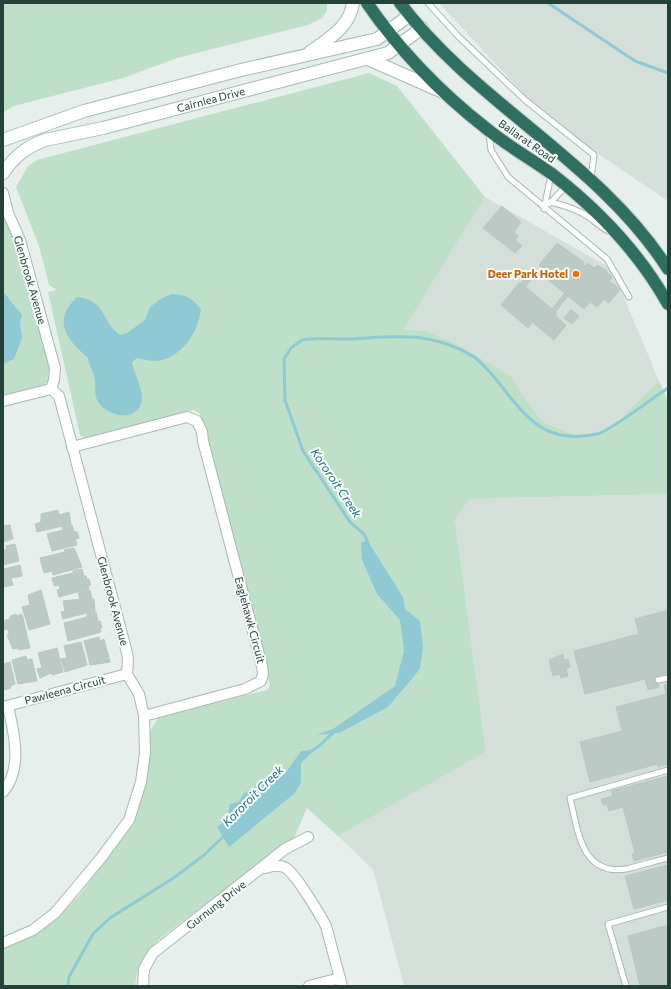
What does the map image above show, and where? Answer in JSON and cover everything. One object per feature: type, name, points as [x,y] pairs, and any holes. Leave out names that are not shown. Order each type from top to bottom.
[{"type":"highway","name":"Ballarat Road","points":[[367,3],[410,58],[444,92],[488,130],[552,174],[586,203],[616,234],[645,270],[668,304]]},
{"type":"highway","name":"Ballarat Road","points":[[400,3],[469,76],[591,181],[633,224],[658,253],[668,269]]},
{"type":"highway","points":[[566,186],[579,170]]},
{"type":"street","points":[[306,55],[342,27],[351,14],[353,3]]},
{"type":"street","name":"Cairnlea Drive","points":[[3,140],[84,111],[240,70],[377,39],[410,15]]},
{"type":"street","name":"Cairnlea Drive","points":[[3,173],[20,153],[36,143],[103,128],[368,59],[388,53],[400,46],[422,28]]},
{"type":"street","points":[[368,59],[444,92]]},
{"type":"street","name":"Glenbrook Avenue","points":[[3,193],[6,212],[20,240],[55,368],[54,380],[51,389],[59,396],[128,658],[127,674]]},
{"type":"street","points":[[3,401],[51,389]]},
{"type":"street","name":"Eaglehawk Circuit","points":[[72,447],[166,422],[184,422],[190,425],[197,431],[203,441],[263,674],[261,681],[245,689],[144,716]]},
{"type":"street","points":[[3,942],[33,930],[55,913],[101,858],[129,820],[141,782],[145,753],[144,716],[139,694],[127,674]]},
{"type":"street","name":"Pawleena Circuit","points":[[6,706],[127,674]]},
{"type":"street","points":[[3,792],[8,786],[16,761],[14,739],[6,706]]},
{"type":"street","name":"Gurnung Drive","points":[[143,986],[144,969],[153,953],[263,868],[285,849],[308,837]]},
{"type":"street","points":[[263,868],[274,865],[285,867],[294,877],[326,926],[341,982],[309,986]]},
{"type":"lane","points":[[428,3],[458,36],[525,100],[594,155],[591,181]]},
{"type":"lane","points":[[488,130],[491,150],[508,177],[544,209],[607,259],[629,297]]},
{"type":"lane","points":[[544,209],[552,174]]},
{"type":"lane","points":[[544,209],[566,186]]},
{"type":"lane","points":[[550,202],[564,205],[589,217],[603,230],[616,234]]},
{"type":"lane","points":[[658,680],[668,678]]},
{"type":"lane","points":[[668,770],[570,798],[582,845],[592,862],[602,867],[615,870],[668,858]]},
{"type":"lane","points":[[626,986],[608,924],[668,907]]},
{"type":"shaded area","points":[[439,3],[668,3],[668,201],[548,120]]},
{"type":"shaded area","name":"Deer Park Hotel","points":[[485,197],[612,269],[659,381],[620,419],[602,431],[586,435],[570,433],[543,422],[526,400],[511,376],[459,345],[426,331],[404,329]]},
{"type":"shaded area","points":[[668,494],[668,986],[404,986],[373,869],[338,836],[486,752],[455,518],[470,499]]},
{"type":"green space","points":[[3,3],[327,3],[327,11],[322,18],[308,25],[177,58],[123,78],[14,106],[3,112]]},
{"type":"green space","points":[[369,73],[397,86],[485,197],[404,329],[426,331],[459,345],[511,376],[526,400],[543,422],[570,433],[586,435],[602,431],[620,419],[659,381],[668,401],[668,494],[470,499],[455,519],[486,752],[338,836],[307,808],[294,838],[159,939],[142,960],[135,986],[3,986],[3,949],[25,940],[56,920],[80,894],[106,859],[135,815],[142,798],[149,768],[150,731],[158,718],[267,690],[270,685],[199,413],[194,410],[85,438],[80,435],[48,292],[57,290],[49,285],[39,246],[16,187],[28,166],[37,160]]},
{"type":"green space","points":[[3,216],[15,240],[51,367],[48,382],[43,385],[3,396]]},
{"type":"water","points":[[3,293],[22,315],[20,323],[22,338],[14,359],[3,364]]},
{"type":"water","points":[[172,294],[182,295],[189,298],[201,309],[192,335],[181,350],[174,355],[156,361],[137,358],[132,362],[142,394],[140,406],[136,411],[130,414],[123,415],[109,412],[98,402],[95,392],[95,378],[88,358],[73,344],[65,329],[65,314],[69,305],[77,297],[94,302],[103,312],[109,324],[120,335],[127,333],[145,320],[150,307],[162,298]]},
{"type":"water","points":[[367,540],[403,597],[405,609],[420,621],[423,647],[420,669],[388,707],[339,733],[316,735],[333,729],[395,686],[404,651],[400,620],[377,594],[362,560],[361,543]]},
{"type":"water","points":[[314,750],[301,763],[301,782],[295,793],[229,847],[217,827],[227,820],[230,804],[239,802],[244,793],[273,777],[284,775],[301,751]]},
{"type":"building","points":[[502,206],[521,222],[514,232],[518,236],[515,240],[522,246],[515,253],[483,228]]},
{"type":"building","name":"Deer Park Hotel","points":[[557,243],[584,262],[583,264],[585,266],[588,263],[594,268],[597,265],[607,271],[606,272],[612,277],[609,281],[620,289],[609,303],[604,299],[597,307],[590,302],[584,309],[546,278],[544,280],[542,268],[539,265]]},
{"type":"building","points":[[520,271],[527,277],[529,273],[543,271],[544,277],[532,278],[524,289],[520,285],[523,281],[517,275]]},
{"type":"building","points":[[520,282],[557,313],[555,316],[566,325],[554,340],[532,322],[528,328],[501,305]]},
{"type":"building","points":[[565,293],[568,296],[556,311],[552,309]]},
{"type":"building","points":[[571,310],[579,316],[572,324],[564,318]]},
{"type":"building","points":[[58,510],[59,515],[69,512],[71,524],[37,532],[35,524],[41,522],[41,514]]},
{"type":"building","points":[[10,525],[13,539],[3,542],[3,526]]},
{"type":"building","points":[[72,525],[74,532],[77,532],[79,538],[75,539],[77,545],[52,551],[47,534],[63,530],[62,527]]},
{"type":"building","points":[[15,544],[19,561],[3,565],[3,550],[7,549],[6,546]]},
{"type":"building","points":[[74,548],[82,567],[53,575],[52,571],[44,573],[40,558],[65,552],[64,550]]},
{"type":"building","points":[[20,565],[22,576],[11,578],[13,585],[3,587],[3,567],[4,569]]},
{"type":"building","points":[[82,569],[84,576],[89,579],[91,585],[88,585],[89,589],[59,597],[57,590],[60,589],[59,585],[54,586],[52,578],[73,573],[73,571]]},
{"type":"building","points":[[41,590],[50,624],[29,630],[22,607],[30,605],[28,595]]},
{"type":"building","points":[[90,590],[92,599],[94,599],[95,611],[63,619],[61,612],[65,611],[63,601],[80,599],[78,593]]},
{"type":"building","points":[[668,610],[668,673],[656,676],[659,687],[648,690],[645,679],[585,694],[574,651],[639,634],[635,619]]},
{"type":"building","points":[[96,612],[98,621],[100,621],[102,628],[100,628],[101,632],[68,641],[64,623],[87,617],[87,614]]},
{"type":"building","points":[[16,614],[17,616],[22,614],[30,648],[19,650],[18,648],[13,649],[7,635],[9,634],[8,629],[4,630],[3,621],[10,619],[10,616]]},
{"type":"building","points":[[99,637],[100,641],[104,639],[110,662],[90,665],[84,641]]},
{"type":"building","points":[[81,642],[87,665],[65,672],[61,659],[67,658],[64,646]]},
{"type":"building","points":[[57,648],[63,672],[52,675],[51,673],[40,678],[37,669],[42,668],[38,653]]},
{"type":"building","points":[[563,654],[564,660],[568,659],[570,667],[566,668],[568,676],[561,678],[560,674],[553,676],[549,660]]},
{"type":"building","points":[[26,656],[27,660],[32,659],[37,681],[18,684],[12,660]]},
{"type":"building","points":[[10,662],[15,684],[10,686],[11,688],[3,690],[3,664]]},
{"type":"building","points":[[668,684],[668,764],[658,767],[658,764],[590,782],[580,742],[622,731],[616,707],[666,694],[664,685]]},
{"type":"building","points":[[668,776],[668,852],[634,861],[632,854],[635,853],[623,807],[609,811],[607,805],[603,805],[601,799],[613,796],[611,791]]},
{"type":"building","points":[[668,865],[668,900],[634,909],[625,876]]},
{"type":"building","points":[[668,925],[668,986],[640,986],[628,936]]},
{"type":"waterway","name":"Kororoit Creek","points":[[548,3],[635,61],[668,73]]},
{"type":"waterway","name":"Kororoit Creek","points":[[368,543],[364,534],[350,522],[303,451],[285,400],[284,359],[291,348],[302,340],[319,338],[347,339],[412,337],[428,339],[458,348],[478,360],[532,421],[553,433],[566,436],[581,436],[603,432],[668,388]]},
{"type":"waterway","name":"Kororoit Creek","points":[[310,752],[335,731]]},
{"type":"waterway","name":"Kororoit Creek","points":[[68,986],[69,977],[93,934],[110,918],[175,877],[204,855],[225,835]]},
{"type":"place","name":"Deer Park Hotel","points":[[576,274]]}]
